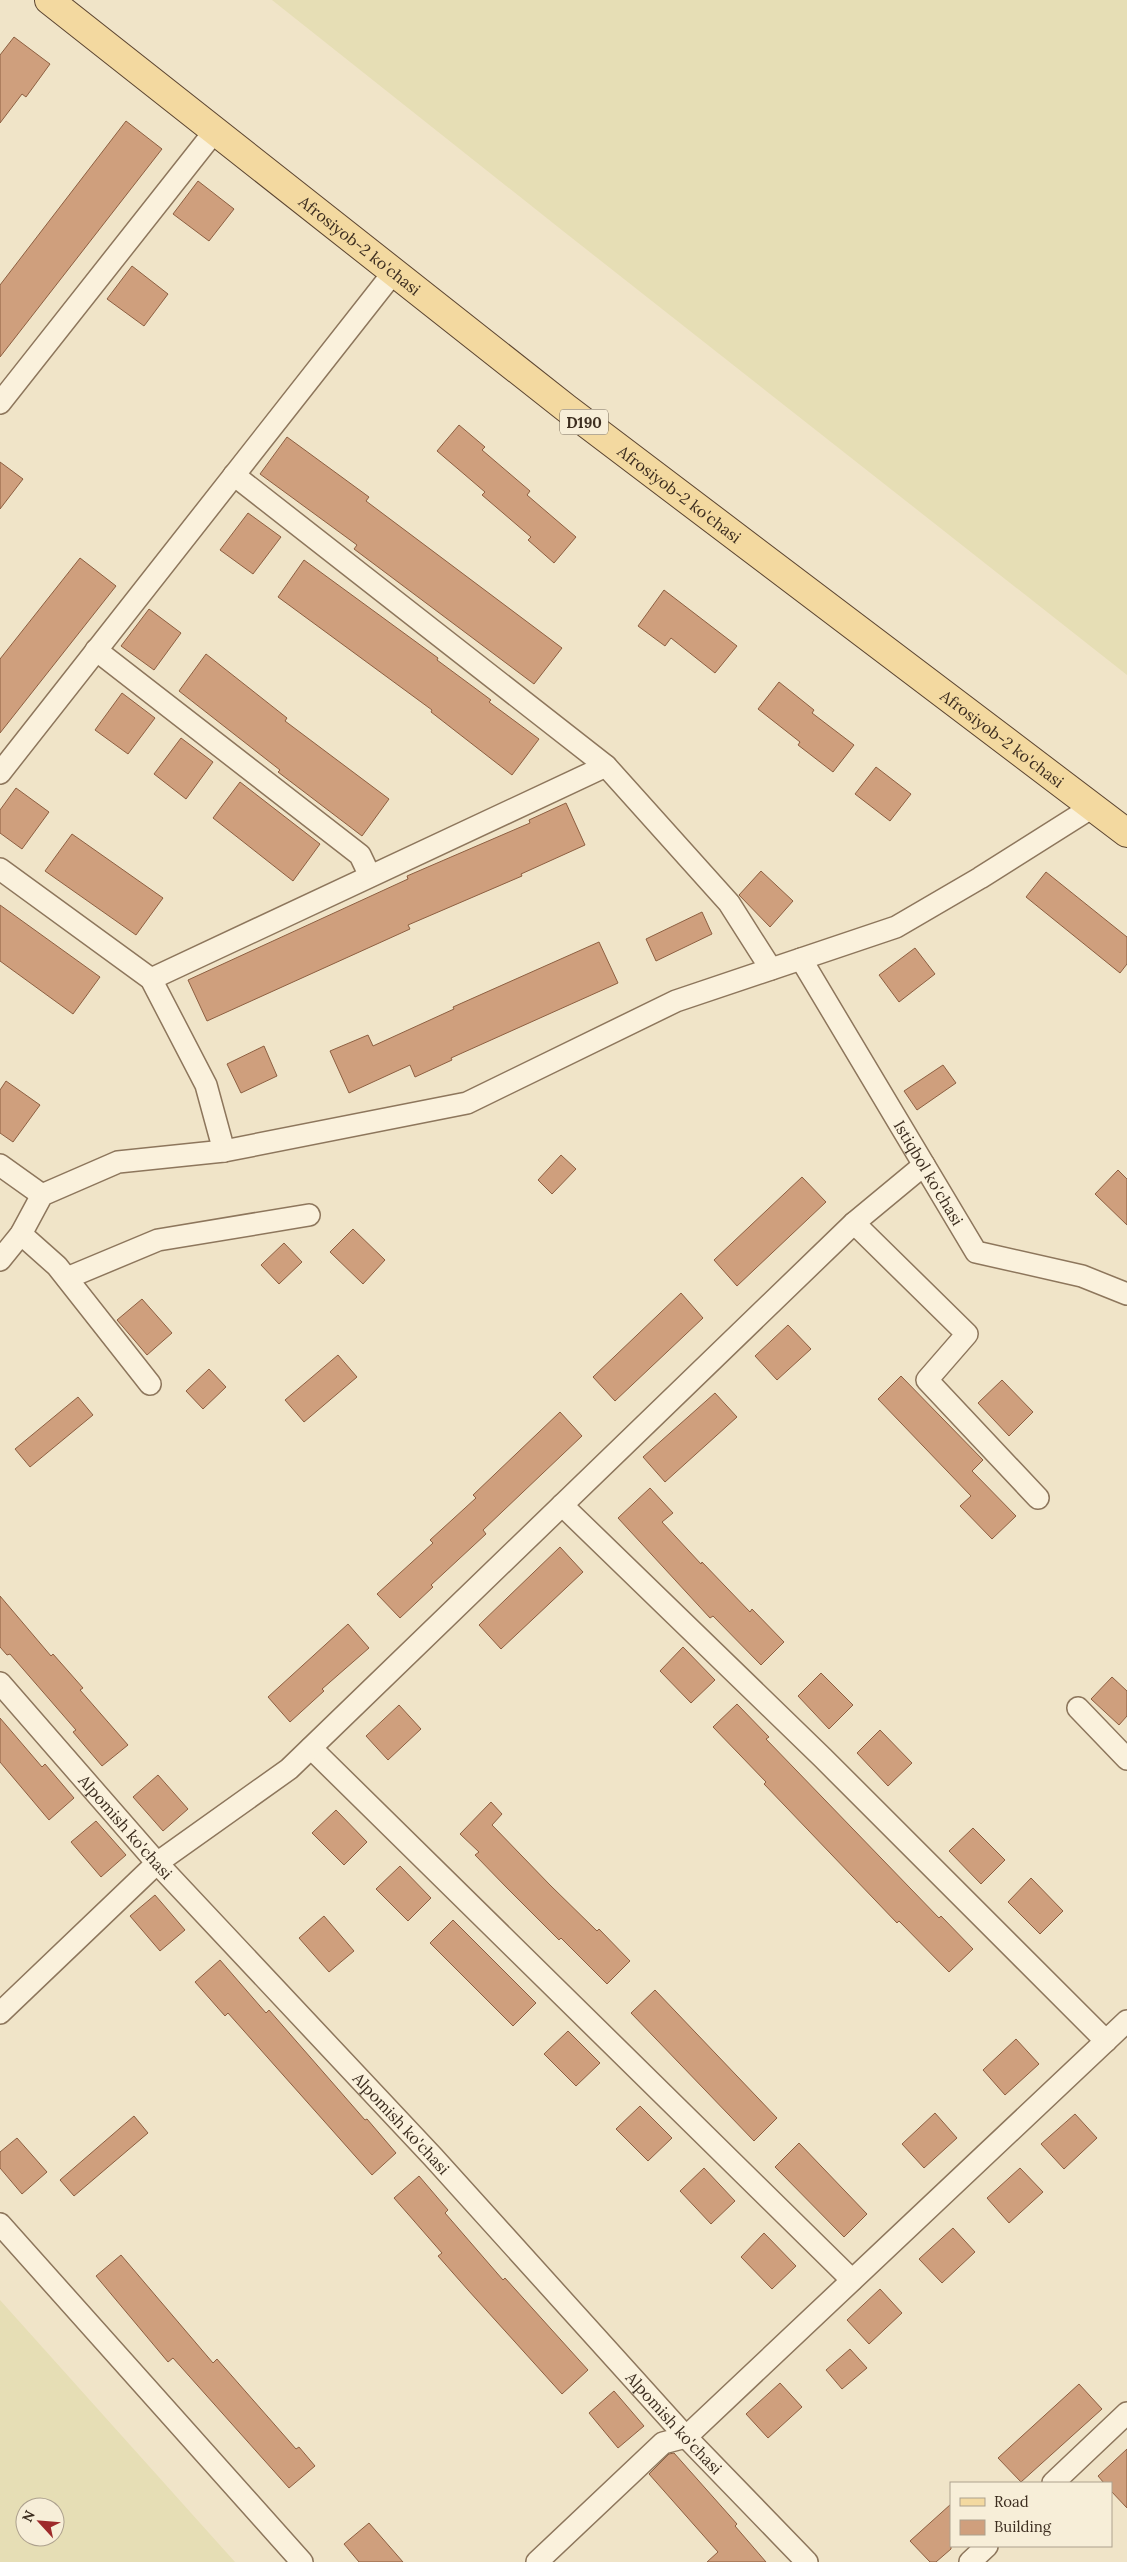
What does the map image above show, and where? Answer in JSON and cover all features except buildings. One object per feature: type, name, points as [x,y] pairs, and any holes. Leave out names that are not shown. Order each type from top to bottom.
[{"type":"main road","name":"Afrosiyob-2 ko'chasi","points":[[49,0],[566,408],[1094,806],[1127,833]]},
{"type":"street","points":[[0,403],[214,132]]},
{"type":"street","points":[[0,773],[393,273]]},
{"type":"street","points":[[234,475],[606,766],[729,903],[771,969]]},
{"type":"street","points":[[96,650],[360,855],[370,876]]},
{"type":"street","points":[[151,979],[606,766]]},
{"type":"street","points":[[0,1260],[21,1234],[42,1195],[118,1162],[224,1151],[467,1103],[676,1001],[896,927],[980,878],[1094,806]]},
{"type":"street","points":[[0,869],[151,979],[206,1085],[224,1151]]},
{"type":"street","name":"Istiqbol ko'chasi","points":[[801,959],[976,1252],[1082,1276],[1127,1294]]},
{"type":"street","points":[[0,1165],[42,1195]]},
{"type":"street","points":[[0,2013],[157,1862],[289,1769],[854,1223],[924,1165]]},
{"type":"street","points":[[62,1272],[158,1240],[309,1214]]},
{"type":"street","points":[[854,1223],[967,1334],[927,1380],[1038,1498]]},
{"type":"street","points":[[21,1234],[62,1272],[150,1384]]},
{"type":"street","points":[[562,1505],[823,1758],[1106,2041]]},
{"type":"street","name":"Alpomish ko'chasi","points":[[0,1684],[157,1862],[433,2157],[686,2436],[806,2562]]},
{"type":"street","points":[[1078,1708],[1127,1759]]},
{"type":"street","points":[[311,1748],[852,2280]]},
{"type":"street","points":[[537,2562],[663,2443],[686,2436],[1127,2021]]},
{"type":"street","points":[[0,2224],[302,2562]]},
{"type":"street","points":[[1054,2482],[1127,2413]]},
{"type":"street","points":[[970,2562],[986,2547]]},
{"type":"shaded area","points":[[272,0],[1127,0],[1127,675],[563,231]]},
{"type":"shaded area","points":[[0,2300],[235,2562],[0,2562]]}]
